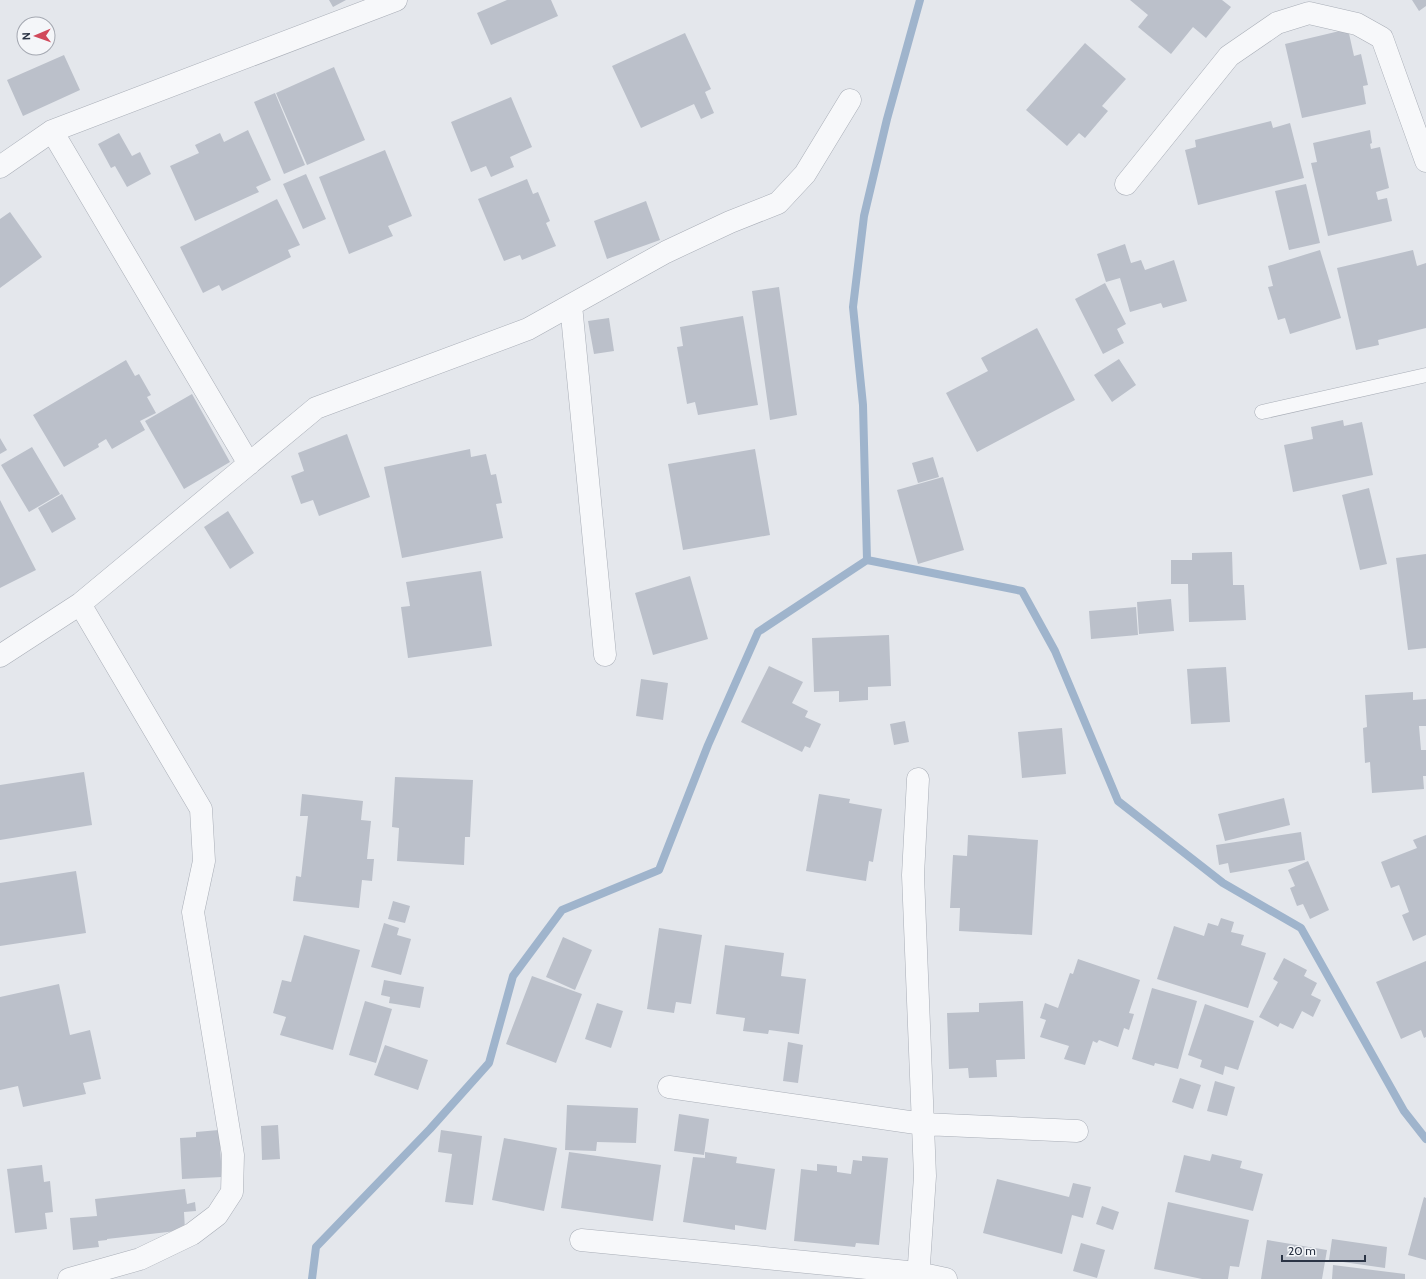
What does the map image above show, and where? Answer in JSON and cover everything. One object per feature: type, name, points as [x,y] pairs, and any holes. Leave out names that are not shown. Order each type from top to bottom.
[{"type":"street","points":[[0,166],[52,131],[396,0]]},
{"type":"street","points":[[1126,184],[1229,56],[1277,23],[1308,13],[1357,24],[1382,38],[1426,161]]},
{"type":"street","points":[[0,656],[80,604],[316,408],[528,329],[666,252],[730,222],[778,203],[805,174],[850,100]]},
{"type":"street","points":[[52,131],[249,464]]},
{"type":"street","points":[[571,305],[605,655]]},
{"type":"street","points":[[69,1279],[140,1259],[192,1234],[217,1215],[232,1192],[233,1155],[193,912],[204,862],[201,809],[80,604]]},
{"type":"street","points":[[918,779],[913,875],[925,1176],[918,1276]]},
{"type":"street","points":[[668,1087],[923,1124],[1077,1131]]},
{"type":"street","points":[[581,1240],[946,1279]]},
{"type":"lane","points":[[1262,412],[1426,374]]},
{"type":"building","points":[[329,0],[346,0],[333,7]]},
{"type":"building","points":[[507,0],[551,0],[558,16],[491,45],[477,13]]},
{"type":"building","points":[[1130,0],[1222,0],[1231,7],[1206,38],[1193,27],[1171,54],[1138,27],[1148,15]]},
{"type":"building","points":[[1412,0],[1426,0],[1426,6],[1419,11]]},
{"type":"building","points":[[1348,29],[1354,56],[1361,54],[1368,85],[1363,86],[1366,104],[1302,118],[1285,44]]},
{"type":"building","points":[[685,33],[711,89],[705,92],[714,113],[701,119],[694,104],[641,128],[612,66]]},
{"type":"building","points":[[1085,43],[1126,79],[1102,106],[1108,111],[1085,138],[1079,133],[1067,146],[1026,110]]},
{"type":"building","points":[[64,55],[80,90],[23,116],[7,80]]},
{"type":"building","points":[[334,67],[365,140],[307,165],[276,93]]},
{"type":"building","points":[[275,93],[305,165],[284,174],[254,102]]},
{"type":"building","points":[[511,97],[532,147],[510,157],[514,167],[491,177],[486,166],[471,172],[451,122]]},
{"type":"building","points":[[1271,121],[1273,128],[1290,123],[1304,178],[1198,205],[1185,150],[1196,147],[1195,140]]},
{"type":"building","points":[[248,130],[271,180],[256,187],[259,192],[195,221],[170,166],[199,153],[195,145],[220,133],[224,142]]},
{"type":"building","points":[[1370,130],[1372,143],[1370,144],[1371,149],[1380,147],[1389,188],[1376,192],[1378,200],[1387,198],[1392,221],[1328,236],[1311,163],[1317,162],[1313,143]]},
{"type":"building","points":[[119,133],[132,156],[140,152],[151,174],[127,187],[115,166],[111,168],[98,144]]},
{"type":"building","points":[[385,150],[412,216],[388,226],[393,236],[349,254],[319,177]]},
{"type":"building","points":[[306,174],[326,219],[303,229],[283,184]]},
{"type":"building","points":[[527,179],[533,194],[538,192],[550,221],[546,223],[556,246],[522,260],[520,255],[504,261],[478,199]]},
{"type":"building","points":[[1306,184],[1320,243],[1289,250],[1275,191]]},
{"type":"building","points":[[277,199],[300,245],[288,250],[291,257],[222,291],[219,285],[203,293],[180,247]]},
{"type":"building","points":[[646,201],[660,240],[607,259],[594,221]]},
{"type":"building","points":[[10,212],[42,257],[0,288],[0,219]]},
{"type":"building","points":[[1125,244],[1131,263],[1141,260],[1145,270],[1174,260],[1187,301],[1163,308],[1161,303],[1130,312],[1120,278],[1106,282],[1097,254]]},
{"type":"building","points":[[1320,250],[1341,318],[1290,334],[1285,318],[1278,320],[1268,287],[1273,286],[1268,266]]},
{"type":"building","points":[[1413,250],[1417,266],[1426,263],[1426,328],[1378,340],[1379,345],[1356,350],[1337,268]]},
{"type":"building","points":[[1105,283],[1126,324],[1117,329],[1124,343],[1103,354],[1075,299]]},
{"type":"building","points":[[779,287],[797,415],[770,420],[752,291]]},
{"type":"building","points":[[743,316],[758,405],[698,415],[695,402],[687,404],[677,347],[683,346],[680,327]]},
{"type":"building","points":[[609,318],[614,351],[594,354],[588,321]]},
{"type":"building","points":[[1037,328],[1075,400],[977,452],[946,393],[988,371],[981,358]]},
{"type":"building","points":[[1119,359],[1136,385],[1112,402],[1094,375]]},
{"type":"building","points":[[126,360],[135,376],[139,374],[151,395],[147,397],[156,413],[140,421],[145,430],[112,449],[106,439],[98,444],[99,447],[64,467],[33,415]]},
{"type":"building","points":[[192,394],[230,462],[184,489],[145,421]]},
{"type":"building","points":[[1343,420],[1344,426],[1362,422],[1373,475],[1293,492],[1284,445],[1313,439],[1311,427]]},
{"type":"building","points":[[347,434],[370,497],[319,516],[313,500],[301,504],[291,476],[304,471],[298,453]]},
{"type":"building","points":[[0,438],[7,450],[0,454]]},
{"type":"building","points":[[32,447],[60,494],[29,512],[1,465]]},
{"type":"building","points":[[470,449],[471,457],[486,454],[491,475],[496,474],[502,503],[496,504],[503,538],[402,558],[384,467]]},
{"type":"building","points":[[755,449],[770,535],[683,550],[668,464]]},
{"type":"building","points":[[933,457],[939,477],[918,483],[912,463]]},
{"type":"building","points":[[943,477],[964,550],[918,564],[897,490]]},
{"type":"building","points":[[1369,488],[1387,564],[1360,570],[1342,495]]},
{"type":"building","points":[[62,494],[76,519],[52,533],[38,508]]},
{"type":"building","points":[[0,500],[36,570],[0,588]]},
{"type":"building","points":[[228,511],[254,553],[230,569],[204,527]]},
{"type":"building","points":[[1232,552],[1233,585],[1244,585],[1246,620],[1189,622],[1188,584],[1171,584],[1171,560],[1192,560],[1192,553]]},
{"type":"building","points":[[1426,554],[1426,648],[1408,650],[1396,558]]},
{"type":"building","points":[[481,571],[492,646],[408,658],[401,607],[410,606],[406,582]]},
{"type":"building","points":[[690,576],[708,639],[653,655],[635,593]]},
{"type":"building","points":[[1171,599],[1174,631],[1139,634],[1137,602]]},
{"type":"building","points":[[1136,607],[1138,635],[1091,639],[1089,611]]},
{"type":"building","points":[[889,635],[891,686],[868,687],[868,700],[839,702],[839,691],[814,692],[812,638]]},
{"type":"building","points":[[769,666],[803,682],[792,703],[808,711],[805,717],[821,724],[810,748],[805,746],[802,752],[741,722]]},
{"type":"building","points":[[1226,667],[1230,722],[1191,724],[1187,669]]},
{"type":"building","points":[[641,679],[668,683],[663,720],[636,716]]},
{"type":"building","points":[[1413,692],[1413,700],[1426,699],[1426,726],[1419,726],[1421,750],[1426,750],[1426,776],[1423,776],[1424,789],[1372,793],[1370,762],[1365,763],[1363,728],[1367,727],[1365,695]]},
{"type":"building","points":[[905,721],[909,742],[894,745],[890,724]]},
{"type":"building","points":[[1062,728],[1066,774],[1022,778],[1018,732]]},
{"type":"building","points":[[84,772],[92,825],[0,840],[0,785]]},
{"type":"building","points":[[395,777],[473,780],[470,837],[465,837],[464,865],[397,861],[399,828],[392,827]]},
{"type":"building","points":[[302,794],[363,801],[361,820],[371,821],[367,859],[374,859],[372,881],[362,880],[359,908],[293,901],[296,876],[301,877],[308,816],[300,816]]},
{"type":"building","points":[[819,794],[850,799],[849,803],[882,809],[873,862],[869,861],[866,881],[806,871]]},
{"type":"building","points":[[1284,798],[1290,825],[1225,841],[1218,814]]},
{"type":"building","points":[[1301,832],[1305,860],[1230,873],[1228,863],[1219,865],[1216,845]]},
{"type":"building","points":[[968,835],[1038,840],[1032,935],[959,931],[960,908],[950,908],[953,855],[967,856]]},
{"type":"building","points":[[1426,835],[1426,935],[1413,941],[1402,915],[1409,912],[1399,885],[1391,888],[1381,862],[1417,848],[1413,840]]},
{"type":"building","points":[[1308,861],[1329,910],[1310,919],[1303,904],[1297,906],[1290,888],[1295,886],[1288,870]]},
{"type":"building","points":[[76,871],[86,933],[0,946],[0,883]]},
{"type":"building","points":[[393,901],[410,906],[405,923],[388,919]]},
{"type":"building","points":[[1221,918],[1234,922],[1231,932],[1244,935],[1241,945],[1266,953],[1248,1008],[1157,979],[1174,926],[1204,936],[1208,923],[1218,926]]},
{"type":"building","points":[[384,923],[399,928],[397,935],[411,939],[401,975],[371,967]]},
{"type":"building","points":[[659,928],[702,935],[691,1004],[676,1002],[674,1013],[647,1009]]},
{"type":"building","points":[[304,935],[360,950],[333,1050],[280,1035],[286,1017],[273,1013],[282,980],[291,982]]},
{"type":"building","points":[[563,937],[592,950],[575,990],[546,977]]},
{"type":"building","points":[[725,945],[784,953],[781,976],[806,979],[799,1034],[769,1030],[768,1034],[743,1031],[745,1018],[716,1014]]},
{"type":"building","points":[[1284,958],[1307,970],[1304,976],[1317,983],[1311,995],[1321,1000],[1313,1017],[1302,1011],[1293,1029],[1280,1023],[1278,1027],[1259,1017],[1278,982],[1273,979]]},
{"type":"building","points":[[1078,959],[1140,980],[1129,1013],[1134,1014],[1129,1030],[1124,1028],[1118,1047],[1099,1040],[1097,1043],[1093,1041],[1085,1065],[1064,1059],[1069,1046],[1040,1037],[1046,1020],[1040,1018],[1045,1003],[1058,1008],[1070,973],[1073,974]]},
{"type":"building","points":[[1426,961],[1426,1037],[1424,1038],[1421,1030],[1401,1039],[1376,982]]},
{"type":"building","points":[[532,976],[582,994],[556,1063],[506,1044]]},
{"type":"building","points":[[384,980],[424,987],[420,1008],[389,1003],[390,997],[381,995]]},
{"type":"building","points":[[59,984],[70,1035],[90,1030],[101,1079],[83,1083],[86,1094],[23,1107],[18,1086],[0,1090],[0,997]]},
{"type":"building","points":[[1152,988],[1197,1001],[1178,1069],[1155,1063],[1154,1066],[1132,1059]]},
{"type":"building","points":[[365,1001],[392,1009],[376,1063],[349,1055]]},
{"type":"building","points":[[1023,1001],[1025,1059],[996,1060],[997,1077],[969,1078],[968,1068],[949,1069],[947,1013],[979,1012],[979,1003]]},
{"type":"building","points":[[597,1003],[623,1011],[611,1048],[585,1039]]},
{"type":"building","points":[[1205,1004],[1254,1021],[1238,1070],[1225,1066],[1223,1075],[1200,1067],[1202,1060],[1188,1055]]},
{"type":"building","points":[[788,1042],[803,1045],[798,1083],[783,1081]]},
{"type":"building","points":[[385,1045],[428,1060],[418,1090],[374,1075]]},
{"type":"building","points":[[1180,1078],[1201,1085],[1193,1109],[1172,1102]]},
{"type":"building","points":[[1215,1081],[1235,1087],[1227,1116],[1207,1111]]},
{"type":"building","points":[[567,1105],[638,1108],[636,1143],[597,1142],[596,1151],[565,1150]]},
{"type":"building","points":[[679,1114],[709,1119],[704,1155],[674,1151]]},
{"type":"building","points":[[278,1125],[280,1159],[262,1160],[261,1126]]},
{"type":"building","points":[[219,1130],[222,1177],[182,1179],[180,1138],[196,1137],[196,1132]]},
{"type":"building","points":[[441,1130],[482,1136],[473,1205],[445,1202],[452,1154],[438,1152]]},
{"type":"building","points":[[504,1138],[557,1148],[544,1211],[492,1200]]},
{"type":"building","points":[[569,1152],[661,1165],[653,1221],[561,1208]]},
{"type":"building","points":[[705,1152],[737,1157],[736,1163],[775,1169],[766,1230],[735,1225],[735,1230],[683,1222],[693,1157],[705,1158]]},
{"type":"building","points":[[1212,1154],[1242,1161],[1240,1168],[1263,1174],[1253,1211],[1175,1192],[1184,1155],[1210,1161]]},
{"type":"building","points":[[862,1156],[888,1158],[879,1245],[856,1243],[855,1247],[794,1241],[801,1169],[817,1171],[817,1164],[837,1166],[837,1172],[851,1174],[853,1160],[862,1161]]},
{"type":"building","points":[[42,1165],[44,1182],[50,1181],[53,1212],[45,1213],[47,1229],[15,1233],[7,1169]]},
{"type":"building","points":[[997,1179],[1069,1197],[1073,1183],[1091,1187],[1083,1218],[1072,1215],[1062,1254],[983,1233]]},
{"type":"building","points":[[185,1189],[187,1204],[195,1202],[196,1211],[184,1212],[185,1230],[107,1239],[98,1241],[99,1247],[73,1250],[70,1218],[97,1216],[95,1199]]},
{"type":"building","points":[[1424,1197],[1426,1198],[1426,1260],[1408,1255]]},
{"type":"building","points":[[1168,1202],[1249,1220],[1239,1267],[1230,1266],[1228,1279],[1202,1279],[1154,1269]]},
{"type":"building","points":[[1102,1206],[1119,1212],[1113,1230],[1096,1224]]},
{"type":"building","points":[[1332,1239],[1387,1247],[1385,1268],[1329,1260]]},
{"type":"building","points":[[1267,1240],[1327,1250],[1322,1279],[1261,1279]]},
{"type":"building","points":[[1081,1243],[1105,1250],[1097,1278],[1073,1271]]},
{"type":"building","points":[[1333,1265],[1405,1274],[1405,1279],[1332,1279]]},
{"type":"waterway","points":[[867,560],[863,405],[853,307],[864,216],[887,119],[920,0]]},
{"type":"waterway","points":[[312,1279],[316,1247],[430,1129],[489,1063],[513,976],[562,910],[659,870],[708,745],[758,632],[867,560],[1022,591],[1055,651],[1118,801],[1223,883],[1301,928],[1404,1111],[1426,1139]]}]
